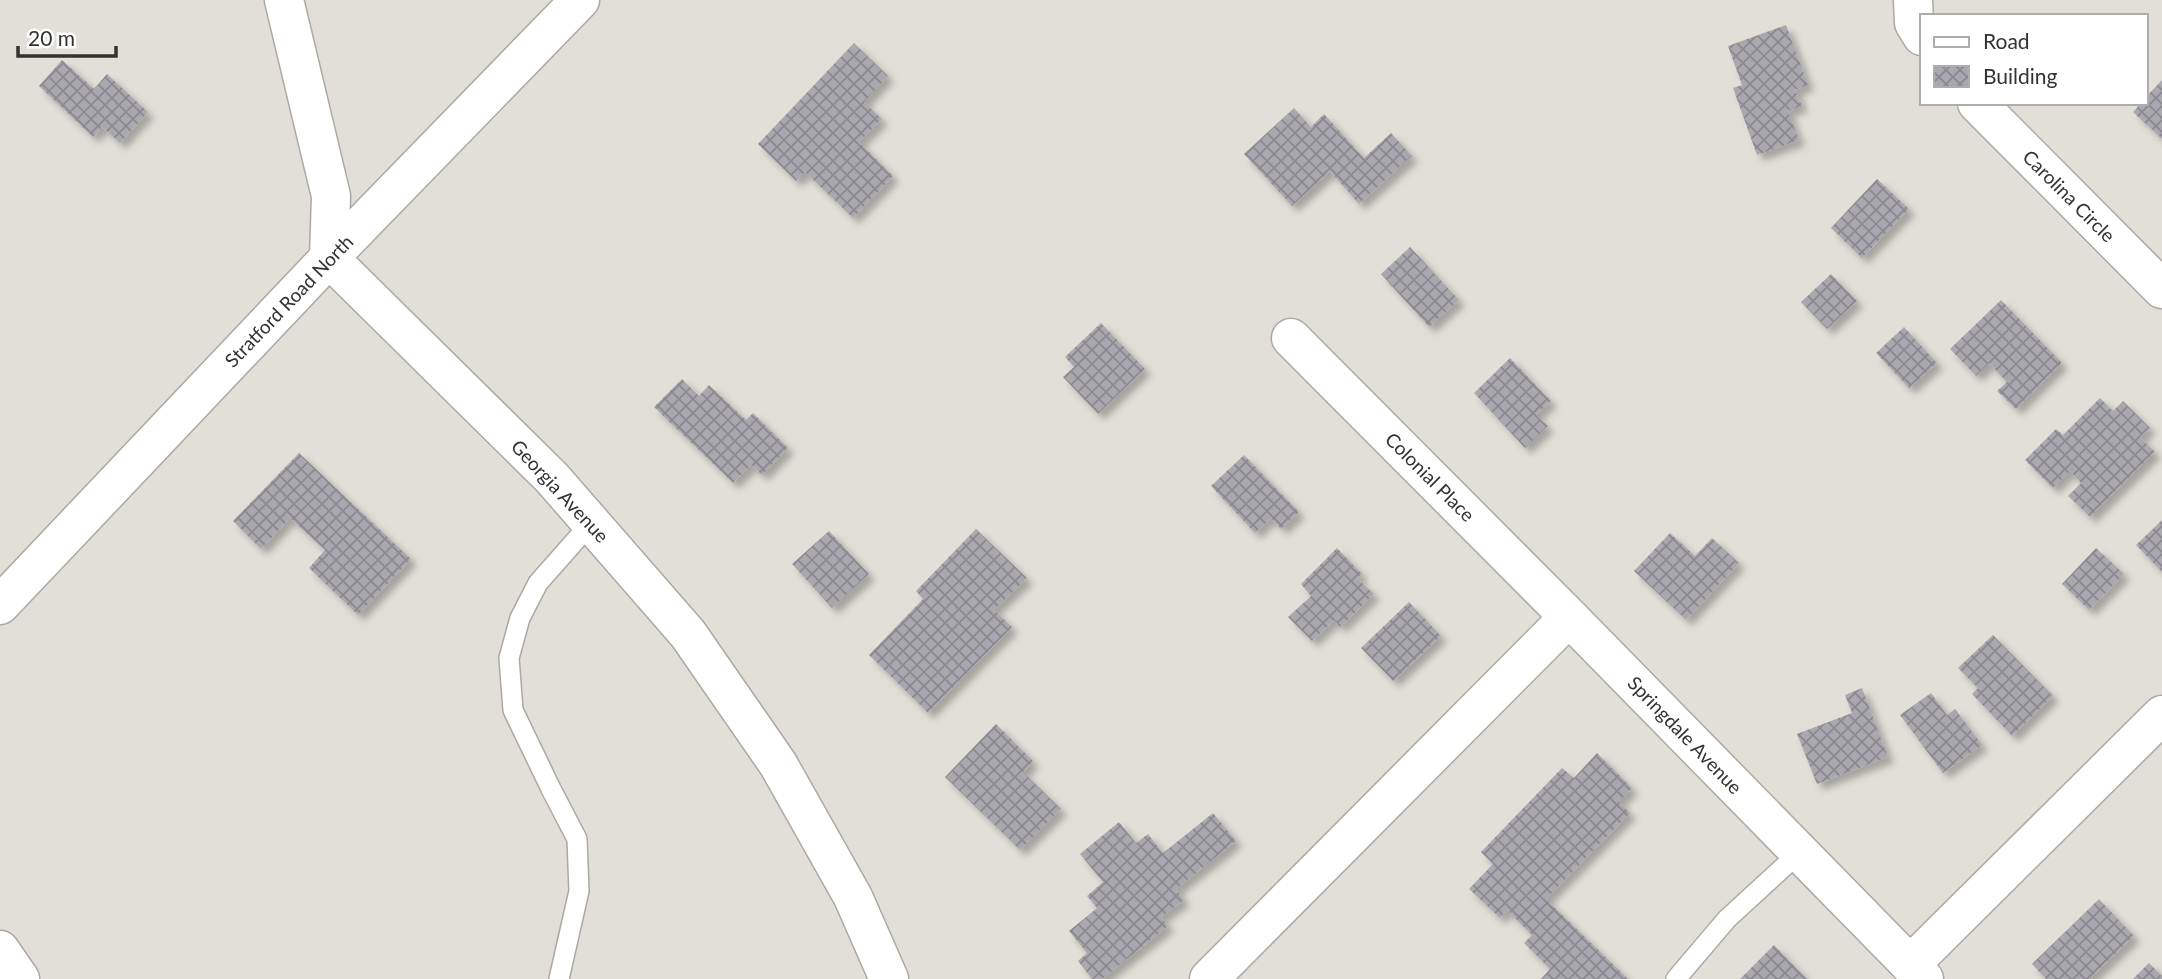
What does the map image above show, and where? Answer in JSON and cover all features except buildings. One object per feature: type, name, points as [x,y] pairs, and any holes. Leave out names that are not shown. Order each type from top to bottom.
[{"type":"street","points":[[284,0],[331,197],[329,258]]},
{"type":"street","name":"Stratford Road North","points":[[0,604],[329,258],[580,0]]},
{"type":"street","points":[[1913,0],[1914,23],[1920,33]]},
{"type":"street","name":"Carolina Circle","points":[[1978,105],[2162,289]]},
{"type":"street","name":"Georgia Avenue","points":[[329,258],[552,478],[688,634],[778,764],[853,897],[889,979]]},
{"type":"street","name":"Colonial Place","points":[[1290,338],[1569,617]]},
{"type":"street","points":[[1209,979],[1569,617]]},
{"type":"street","name":"Springdale Avenue","points":[[1569,617],[1800,852],[1909,974],[2162,715]]},
{"type":"street","points":[[0,950],[19,979]]},
{"type":"lane","points":[[559,979],[579,891],[577,839],[513,710],[509,658],[520,618],[538,583],[591,523]]},
{"type":"lane","points":[[1675,979],[1727,919],[1800,852]]}]
